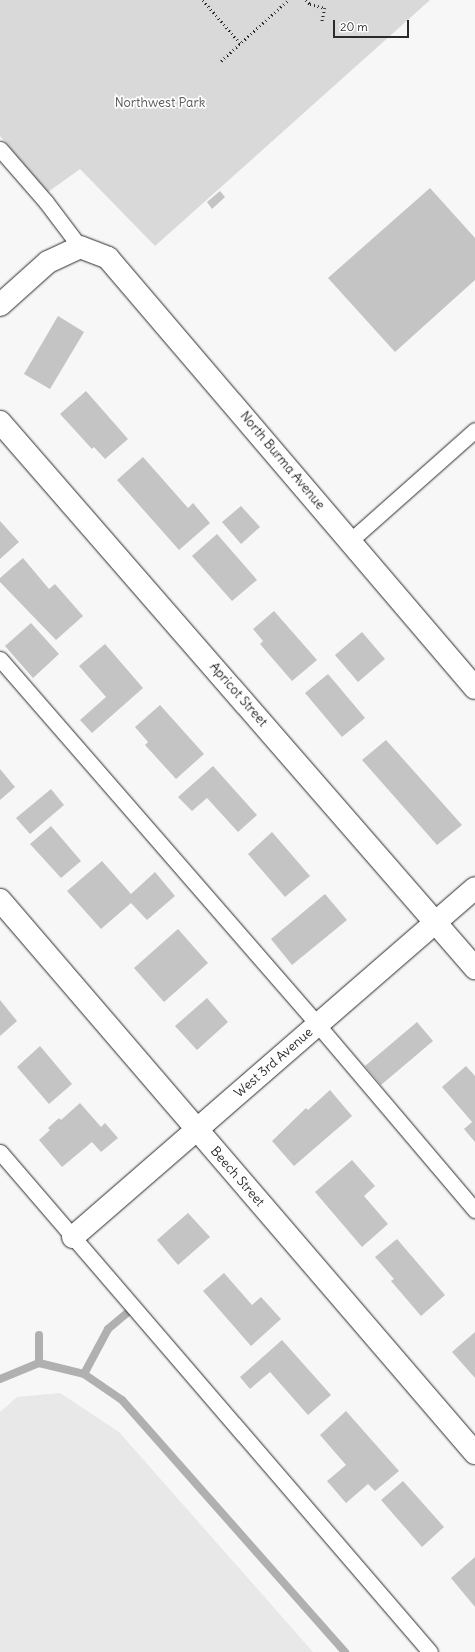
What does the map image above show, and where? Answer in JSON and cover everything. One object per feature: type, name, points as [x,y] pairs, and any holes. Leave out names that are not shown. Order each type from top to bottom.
[{"type":"street","points":[[0,305],[48,262],[80,247]]},
{"type":"street","name":"North Burma Avenue","points":[[80,247],[108,258],[475,688]]},
{"type":"street","name":"Apricot Street","points":[[0,422],[475,968]]},
{"type":"street","name":"West 3rd Avenue","points":[[73,1237],[475,888]]},
{"type":"street","name":"Beech Street","points":[[0,900],[475,1453]]},
{"type":"lane","points":[[0,149],[46,202],[80,247]]},
{"type":"lane","points":[[350,541],[475,430]]},
{"type":"lane","points":[[0,659],[318,1025],[475,1210]]},
{"type":"lane","points":[[0,1152],[430,1652]]},
{"type":"path","points":[[203,0],[240,43]]},
{"type":"path","points":[[221,61],[288,0]]},
{"type":"path","points":[[306,0],[310,4],[325,8],[322,22]]},
{"type":"shaded area","points":[[60,1393],[119,1432],[313,1652],[0,1652],[0,1412],[17,1397]]},
{"type":"green space","name":"Northwest Park","points":[[0,0],[430,0],[155,246],[80,169],[48,192],[0,136]]},
{"type":"building","points":[[430,188],[475,238],[475,280],[395,352],[328,278]]},
{"type":"building","points":[[220,191],[225,197],[212,209],[207,202]]},
{"type":"building","points":[[58,316],[84,332],[50,389],[24,374]]},
{"type":"building","points":[[86,391],[128,439],[105,459],[94,447],[92,449],[60,414]]},
{"type":"building","points":[[143,457],[188,508],[193,503],[210,523],[179,550],[117,480]]},
{"type":"building","points":[[241,506],[260,527],[241,544],[222,522]]},
{"type":"building","points":[[0,521],[19,542],[0,559]]},
{"type":"building","points":[[217,534],[257,580],[232,601],[192,556]]},
{"type":"building","points":[[23,558],[49,589],[55,584],[83,616],[56,640],[0,582],[0,578]]},
{"type":"building","points":[[274,611],[317,660],[292,681],[260,644],[263,641],[253,629]]},
{"type":"building","points":[[31,623],[59,654],[33,678],[5,646]]},
{"type":"building","points":[[362,632],[385,659],[358,682],[335,655]]},
{"type":"building","points":[[105,644],[143,688],[92,733],[80,720],[106,697],[79,666]]},
{"type":"building","points":[[328,674],[365,718],[342,737],[305,693]]},
{"type":"building","points":[[160,705],[204,754],[176,779],[145,745],[148,742],[135,727]]},
{"type":"building","points":[[386,740],[462,825],[437,845],[362,760]]},
{"type":"building","points":[[213,766],[257,815],[238,832],[207,798],[192,811],[178,797]]},
{"type":"building","points":[[0,769],[15,787],[0,800]]},
{"type":"building","points":[[51,789],[64,805],[30,834],[16,818]]},
{"type":"building","points":[[51,826],[81,861],[61,878],[30,844]]},
{"type":"building","points":[[272,832],[310,876],[285,897],[248,854]]},
{"type":"building","points":[[102,861],[131,894],[155,872],[175,896],[147,920],[131,903],[101,929],[67,891]]},
{"type":"building","points":[[325,894],[347,920],[292,965],[271,939]]},
{"type":"building","points":[[178,929],[208,963],[164,1002],[134,968]]},
{"type":"building","points":[[207,998],[228,1022],[197,1050],[175,1026]]},
{"type":"building","points":[[0,1000],[17,1021],[0,1036]]},
{"type":"building","points":[[417,1022],[433,1041],[381,1085],[365,1066]]},
{"type":"building","points":[[40,1046],[72,1084],[49,1104],[17,1067]]},
{"type":"building","points":[[466,1066],[475,1076],[475,1142],[464,1129],[472,1122],[442,1087]]},
{"type":"building","points":[[330,1090],[352,1116],[294,1166],[272,1141],[306,1108],[308,1110]]},
{"type":"building","points":[[80,1103],[101,1127],[105,1123],[118,1138],[101,1152],[92,1142],[62,1167],[39,1140],[50,1130],[48,1128],[59,1118],[61,1120]]},
{"type":"building","points":[[352,1160],[375,1186],[364,1196],[388,1224],[362,1247],[315,1192]]},
{"type":"building","points":[[188,1213],[210,1237],[178,1265],[157,1240]]},
{"type":"building","points":[[397,1239],[445,1295],[421,1316],[391,1281],[394,1279],[375,1257]]},
{"type":"building","points":[[224,1273],[252,1305],[261,1297],[281,1319],[251,1346],[203,1291]]},
{"type":"building","points":[[475,1332],[475,1378],[452,1352]]},
{"type":"building","points":[[282,1340],[331,1395],[308,1415],[270,1372],[250,1389],[240,1377]]},
{"type":"building","points":[[346,1411],[399,1471],[375,1491],[368,1484],[346,1503],[327,1481],[346,1465],[320,1435]]},
{"type":"building","points":[[403,1481],[444,1527],[422,1547],[381,1500]]},
{"type":"building","points":[[475,1557],[475,1607],[451,1578]]},
{"type":"waterway","points":[[84,1374],[108,1329],[128,1312]]},
{"type":"waterway","points":[[39,1335],[39,1363]]},
{"type":"waterway","points":[[0,1379],[39,1363],[84,1374],[122,1400],[345,1652]]}]
